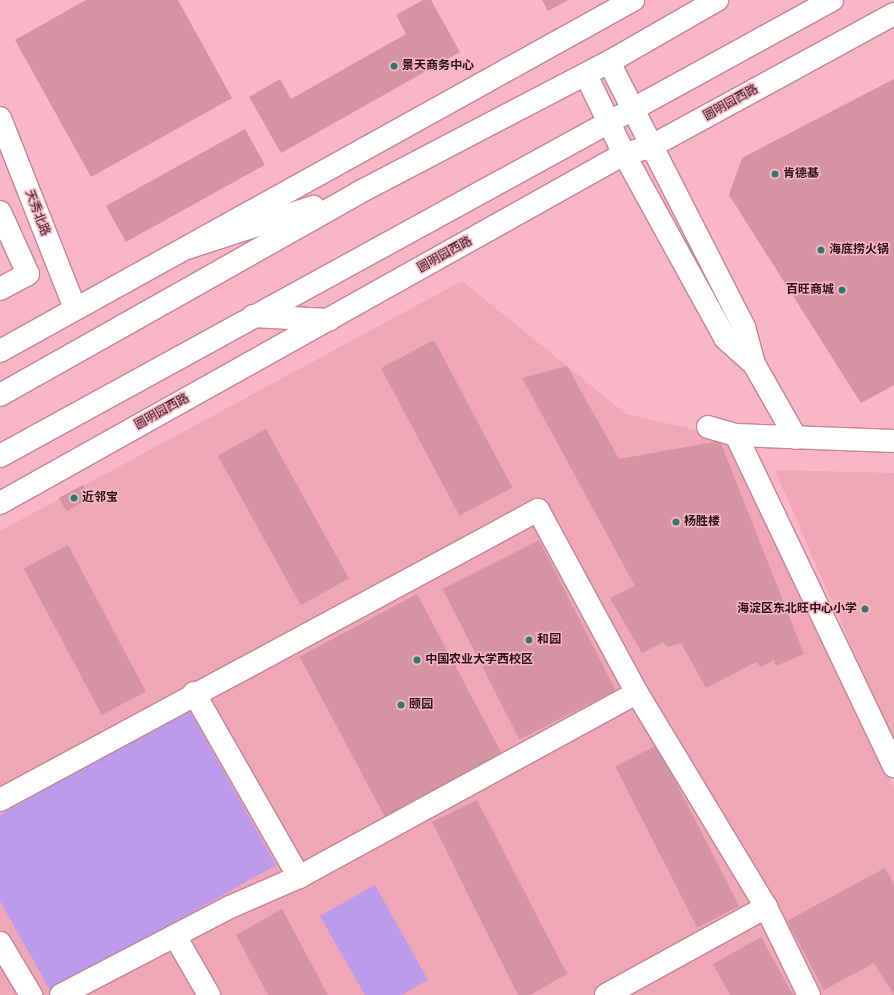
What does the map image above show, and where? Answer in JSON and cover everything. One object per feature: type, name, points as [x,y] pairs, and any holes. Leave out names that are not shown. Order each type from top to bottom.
[{"type":"street","points":[[0,351],[75,308],[187,248],[633,0]]},
{"type":"street","points":[[0,395],[358,193],[609,62],[717,0]]},
{"type":"street","points":[[0,456],[832,0]]},
{"type":"street","name":"圆明园西路","points":[[0,503],[624,154],[650,147],[894,14]]},
{"type":"street","points":[[609,62],[650,147],[744,327],[754,364],[796,438]]},
{"type":"street","points":[[586,74],[624,154],[724,338],[754,364]]},
{"type":"street","name":"天秀北路","points":[[0,118],[75,308]]},
{"type":"street","points":[[187,248],[358,193]]},
{"type":"street","points":[[0,212],[28,274],[0,289]]},
{"type":"street","points":[[253,316],[329,320]]},
{"type":"street","points":[[708,427],[736,435],[894,441]]},
{"type":"street","points":[[736,435],[894,766]]},
{"type":"street","points":[[0,800],[194,693],[538,510],[637,693],[766,907],[809,995]]},
{"type":"street","points":[[194,693],[299,877]]},
{"type":"street","points":[[61,995],[175,936],[299,877],[637,693]]},
{"type":"street","points":[[606,995],[766,907]]},
{"type":"street","points":[[175,936],[209,995]]},
{"type":"street","points":[[0,943],[31,995]]},
{"type":"shaded area","name":"中国农业大学西校区","points":[[462,281],[626,414],[730,438],[894,788],[894,995],[0,995],[0,531]]},
{"type":"shaded area","name":"海淀区东北旺中心小学","points":[[775,470],[894,473],[894,744]]},
{"type":"shaded area","points":[[188,708],[276,865],[51,992],[0,901],[0,815]]},
{"type":"shaded area","points":[[375,885],[428,980],[401,995],[365,995],[320,916]]},
{"type":"building","points":[[86,0],[178,0],[232,98],[91,177],[15,40]]},
{"type":"building","name":"景天商务中心","points":[[423,0],[431,0],[460,52],[281,153],[249,97],[280,79],[291,99],[406,34],[396,15]]},
{"type":"building","points":[[542,0],[568,0],[548,11]]},
{"type":"building","name":"百旺商城","points":[[894,79],[894,385],[861,403],[729,195],[742,158]]},
{"type":"building","points":[[245,129],[265,165],[126,242],[106,206]]},
{"type":"building","points":[[434,340],[512,487],[459,516],[381,368]]},
{"type":"building","name":"杨胜楼","points":[[567,366],[619,459],[720,441],[804,654],[776,666],[774,660],[761,667],[756,662],[706,688],[681,643],[668,647],[663,642],[642,653],[610,598],[635,586],[522,378]]},
{"type":"building","points":[[266,429],[349,579],[301,605],[218,456]]},
{"type":"building","name":"近邻宝","points":[[83,485],[90,498],[66,511],[59,498]]},
{"type":"building","name":"和园","points":[[539,540],[616,691],[519,740],[443,589]]},
{"type":"building","points":[[68,545],[146,692],[102,715],[24,568]]},
{"type":"building","name":"颐园","points":[[417,594],[502,755],[385,817],[300,656]]},
{"type":"building","points":[[657,745],[739,906],[697,928],[615,766]]},
{"type":"building","points":[[477,800],[567,974],[530,995],[518,995],[432,822]]},
{"type":"building","points":[[885,868],[894,885],[894,995],[874,963],[824,990],[787,921]]},
{"type":"building","points":[[282,909],[328,995],[268,995],[236,935]]},
{"type":"building","points":[[761,937],[793,995],[730,995],[713,964]]},
{"type":"place","name":"景天商务中心","points":[[394,66]]},
{"type":"place","name":"肯德基","points":[[775,174]]},
{"type":"place","name":"海底捞火锅","points":[[821,250]]},
{"type":"place","name":"百旺商城","points":[[842,290]]},
{"type":"place","name":"近邻宝","points":[[74,498]]},
{"type":"place","name":"杨胜楼","points":[[676,522]]},
{"type":"place","name":"海淀区东北旺中心小学","points":[[865,609]]},
{"type":"place","name":"和园","points":[[529,640]]},
{"type":"place","name":"中国农业大学西校区","points":[[417,660]]},
{"type":"place","name":"颐园","points":[[401,705]]}]
